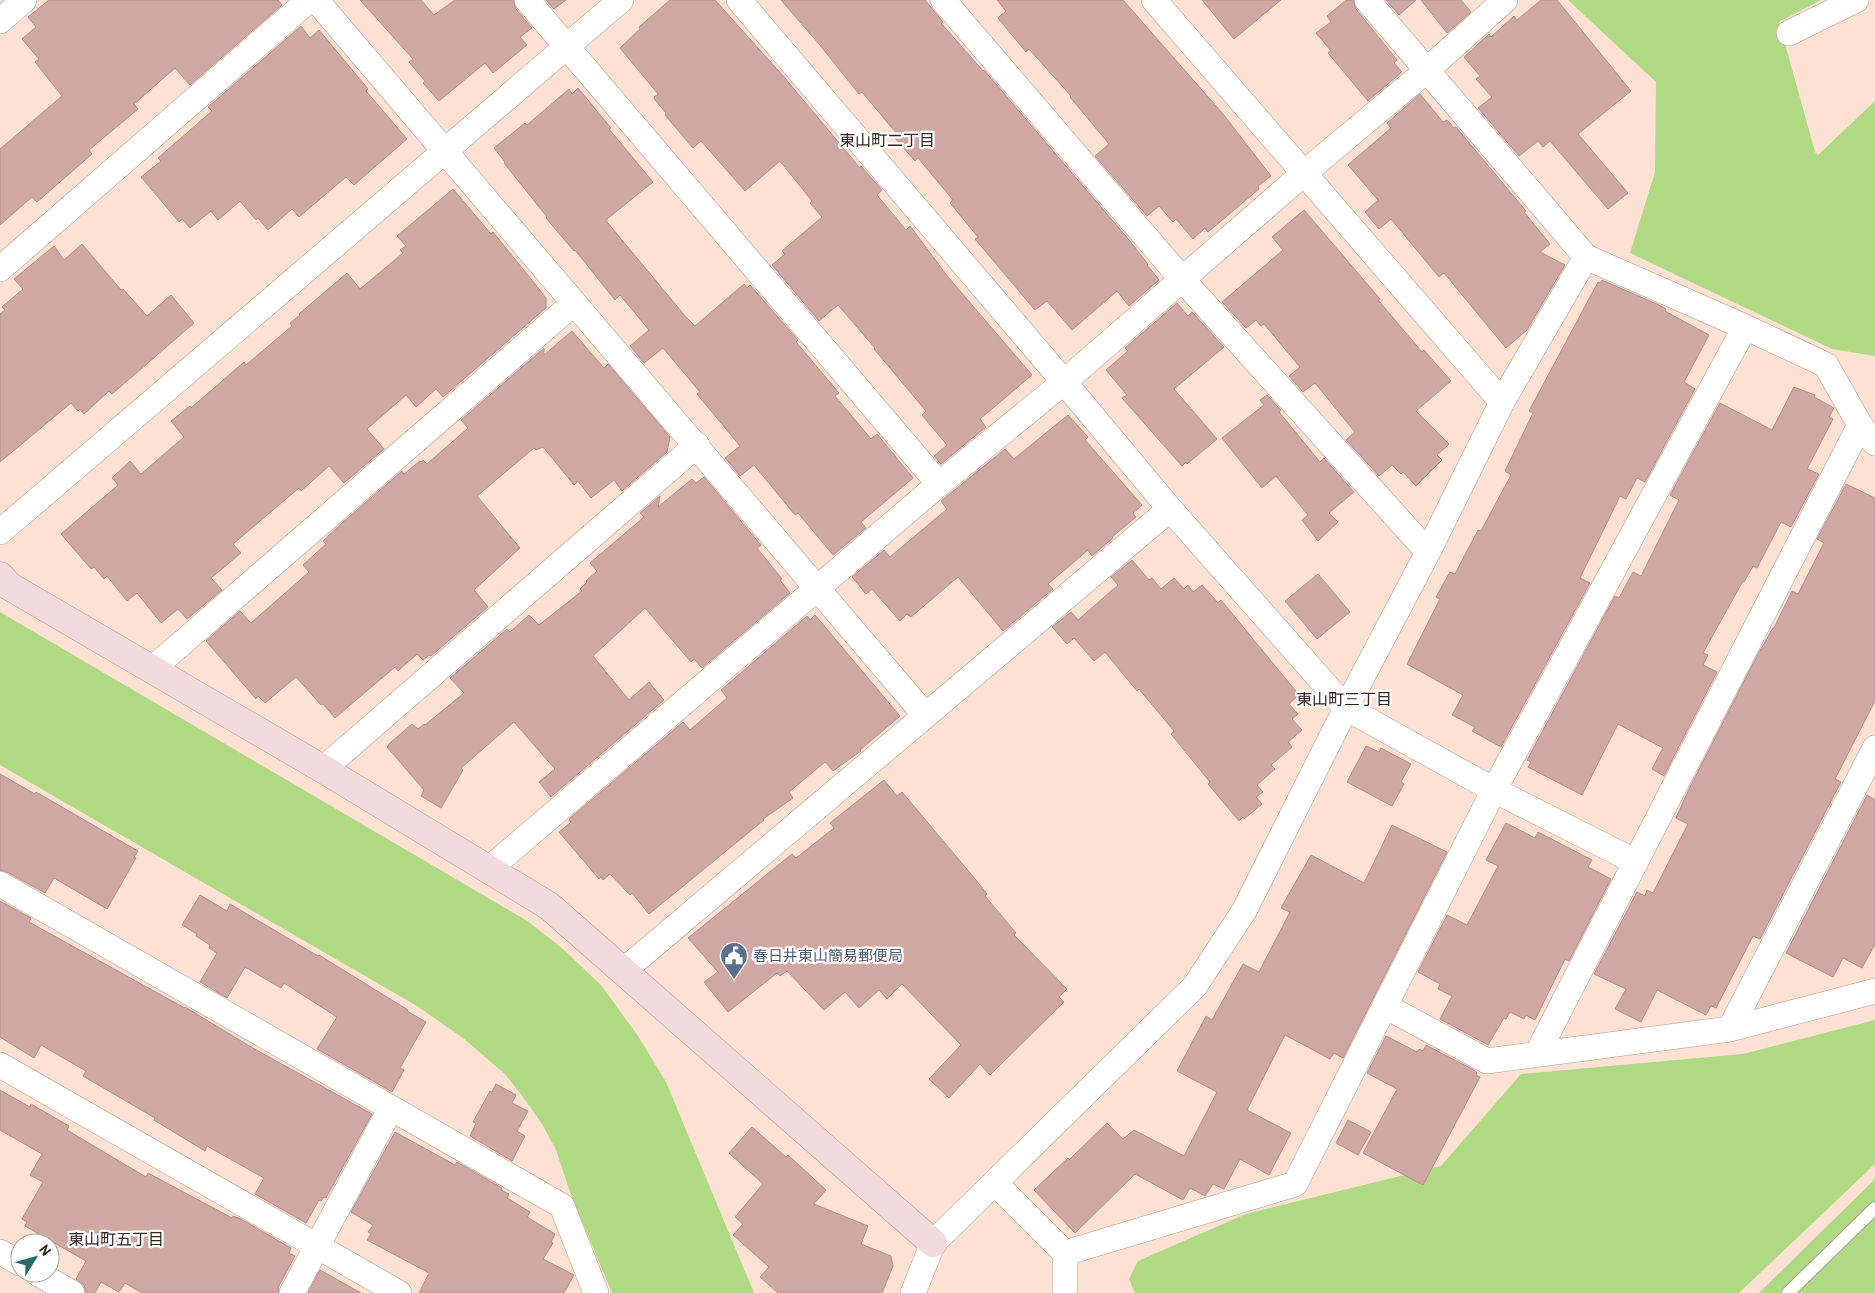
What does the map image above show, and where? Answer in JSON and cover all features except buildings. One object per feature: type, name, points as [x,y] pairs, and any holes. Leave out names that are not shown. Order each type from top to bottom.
[{"type":"street","points":[[0,21],[24,0]]},
{"type":"street","points":[[0,269],[309,0]]},
{"type":"street","points":[[316,0],[819,588],[925,715]]},
{"type":"street","points":[[527,0],[565,47],[940,484]]},
{"type":"street","points":[[0,532],[621,0]]},
{"type":"street","points":[[739,0],[1170,509],[1346,708],[1494,790],[1636,862]]},
{"type":"street","points":[[943,0],[1181,278],[1428,552]]},
{"type":"street","points":[[1154,0],[1502,402]]},
{"type":"street","points":[[1366,0],[1586,257],[1826,365],[1868,434],[1636,862],[1537,1054]]},
{"type":"street","points":[[489,869],[940,484],[1064,382],[1181,278],[1426,70],[1505,0]]},
{"type":"street","points":[[1789,33],[1856,0]]},
{"type":"street","points":[[913,1293],[933,1244],[1195,986],[1244,911],[1346,708],[1428,552],[1502,402],[1586,257]]},
{"type":"street","points":[[152,669],[574,303]]},
{"type":"street","points":[[1065,1253],[1295,1184],[1494,790],[1745,327]]},
{"type":"street","points":[[323,769],[697,445]]},
{"type":"street","points":[[623,971],[1170,509]]},
{"type":"street","points":[[0,576],[9,586],[323,769],[549,906],[933,1244]]},
{"type":"street","points":[[1730,1029],[1875,748]]},
{"type":"street","points":[[0,884],[562,1206],[596,1293]]},
{"type":"street","points":[[1385,1006],[1487,1061],[1730,1029],[1875,991]]},
{"type":"street","points":[[0,1066],[315,1247],[399,1293]]},
{"type":"street","points":[[292,1293],[391,1108]]},
{"type":"street","points":[[995,1182],[1065,1253],[1065,1293]]},
{"type":"street","points":[[54,1283],[72,1293]]},
{"type":"lane","points":[[1788,1293],[1875,1208]]},
{"type":"green space","points":[[1568,0],[1821,0],[1779,22],[1815,152],[1818,155],[1875,101],[1875,356],[1832,349],[1630,253],[1655,172],[1656,82]]},
{"type":"green space","points":[[0,612],[529,922],[564,950],[601,985],[638,1036],[666,1082],[754,1293],[612,1293],[570,1192],[556,1150],[542,1124],[505,1074],[463,1038],[417,1006],[0,765]]},
{"type":"green space","points":[[1875,1020],[1875,1164],[1739,1293],[1135,1293],[1129,1279],[1138,1261],[1246,1214],[1441,1166],[1521,1074],[1743,1054]]},
{"type":"green space","points":[[1875,1179],[1875,1293],[1759,1293]]},
{"type":"place","name":"春日井東山簡易郵便局","points":[[734,980]]},
{"type":"district","name":"東山町二丁目","points":[[887,140]]},
{"type":"district","name":"東山町三丁目","points":[[1344,699]]},
{"type":"district","name":"東山町五丁目","points":[[116,1239]]}]
